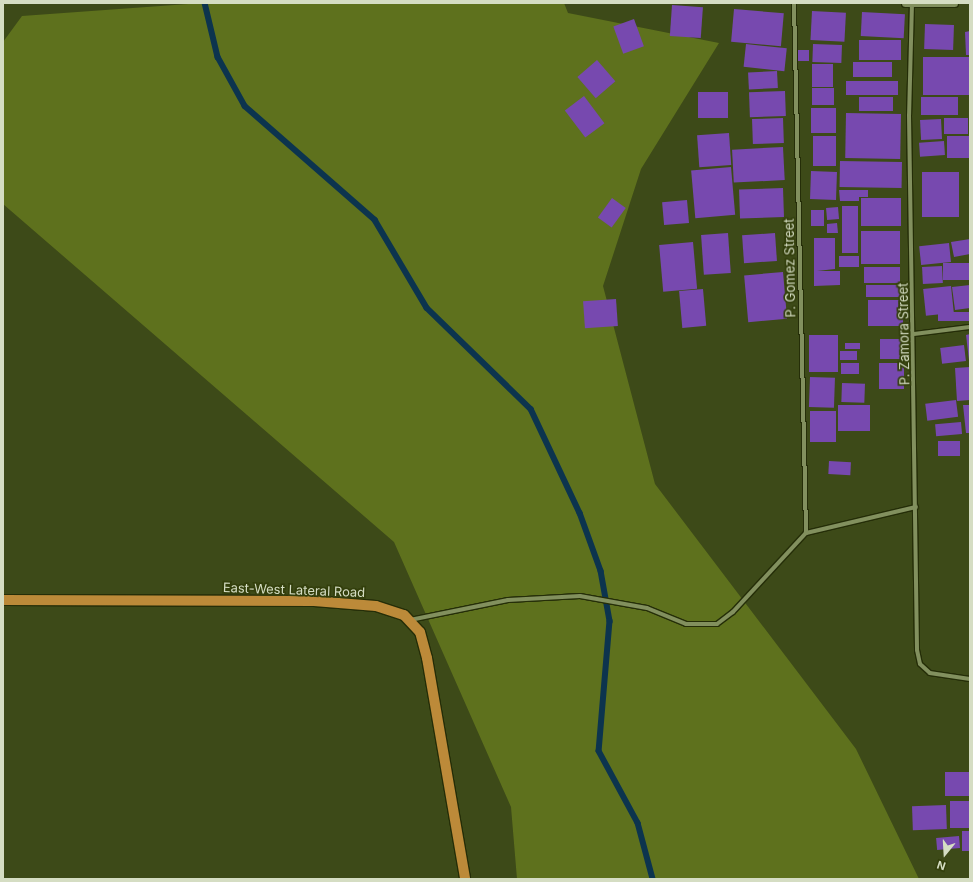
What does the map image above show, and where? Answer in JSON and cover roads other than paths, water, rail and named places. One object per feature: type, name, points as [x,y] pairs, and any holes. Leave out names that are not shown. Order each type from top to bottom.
[{"type":"main road","name":"East-West Lateral Road","points":[[3,600],[314,600],[376,606],[395,611],[410,620],[423,639],[429,665],[465,879]]},
{"type":"street","name":"P. Gomez Street","points":[[794,3],[806,533]]},
{"type":"street","points":[[905,3],[954,3]]},
{"type":"street","name":"P. Zamora Street","points":[[912,3],[909,116],[914,334],[917,650],[920,664],[930,673],[941,676],[970,679]]},
{"type":"street","points":[[914,334],[970,327]]},
{"type":"street","points":[[410,620],[508,600],[580,596],[646,608],[686,624],[717,624],[734,612],[806,533],[916,507]]},
{"type":"waterway","points":[[205,3],[218,57],[245,106],[375,220],[427,308],[531,409],[580,513],[601,571],[610,621],[599,751],[638,823],[653,879]]}]
